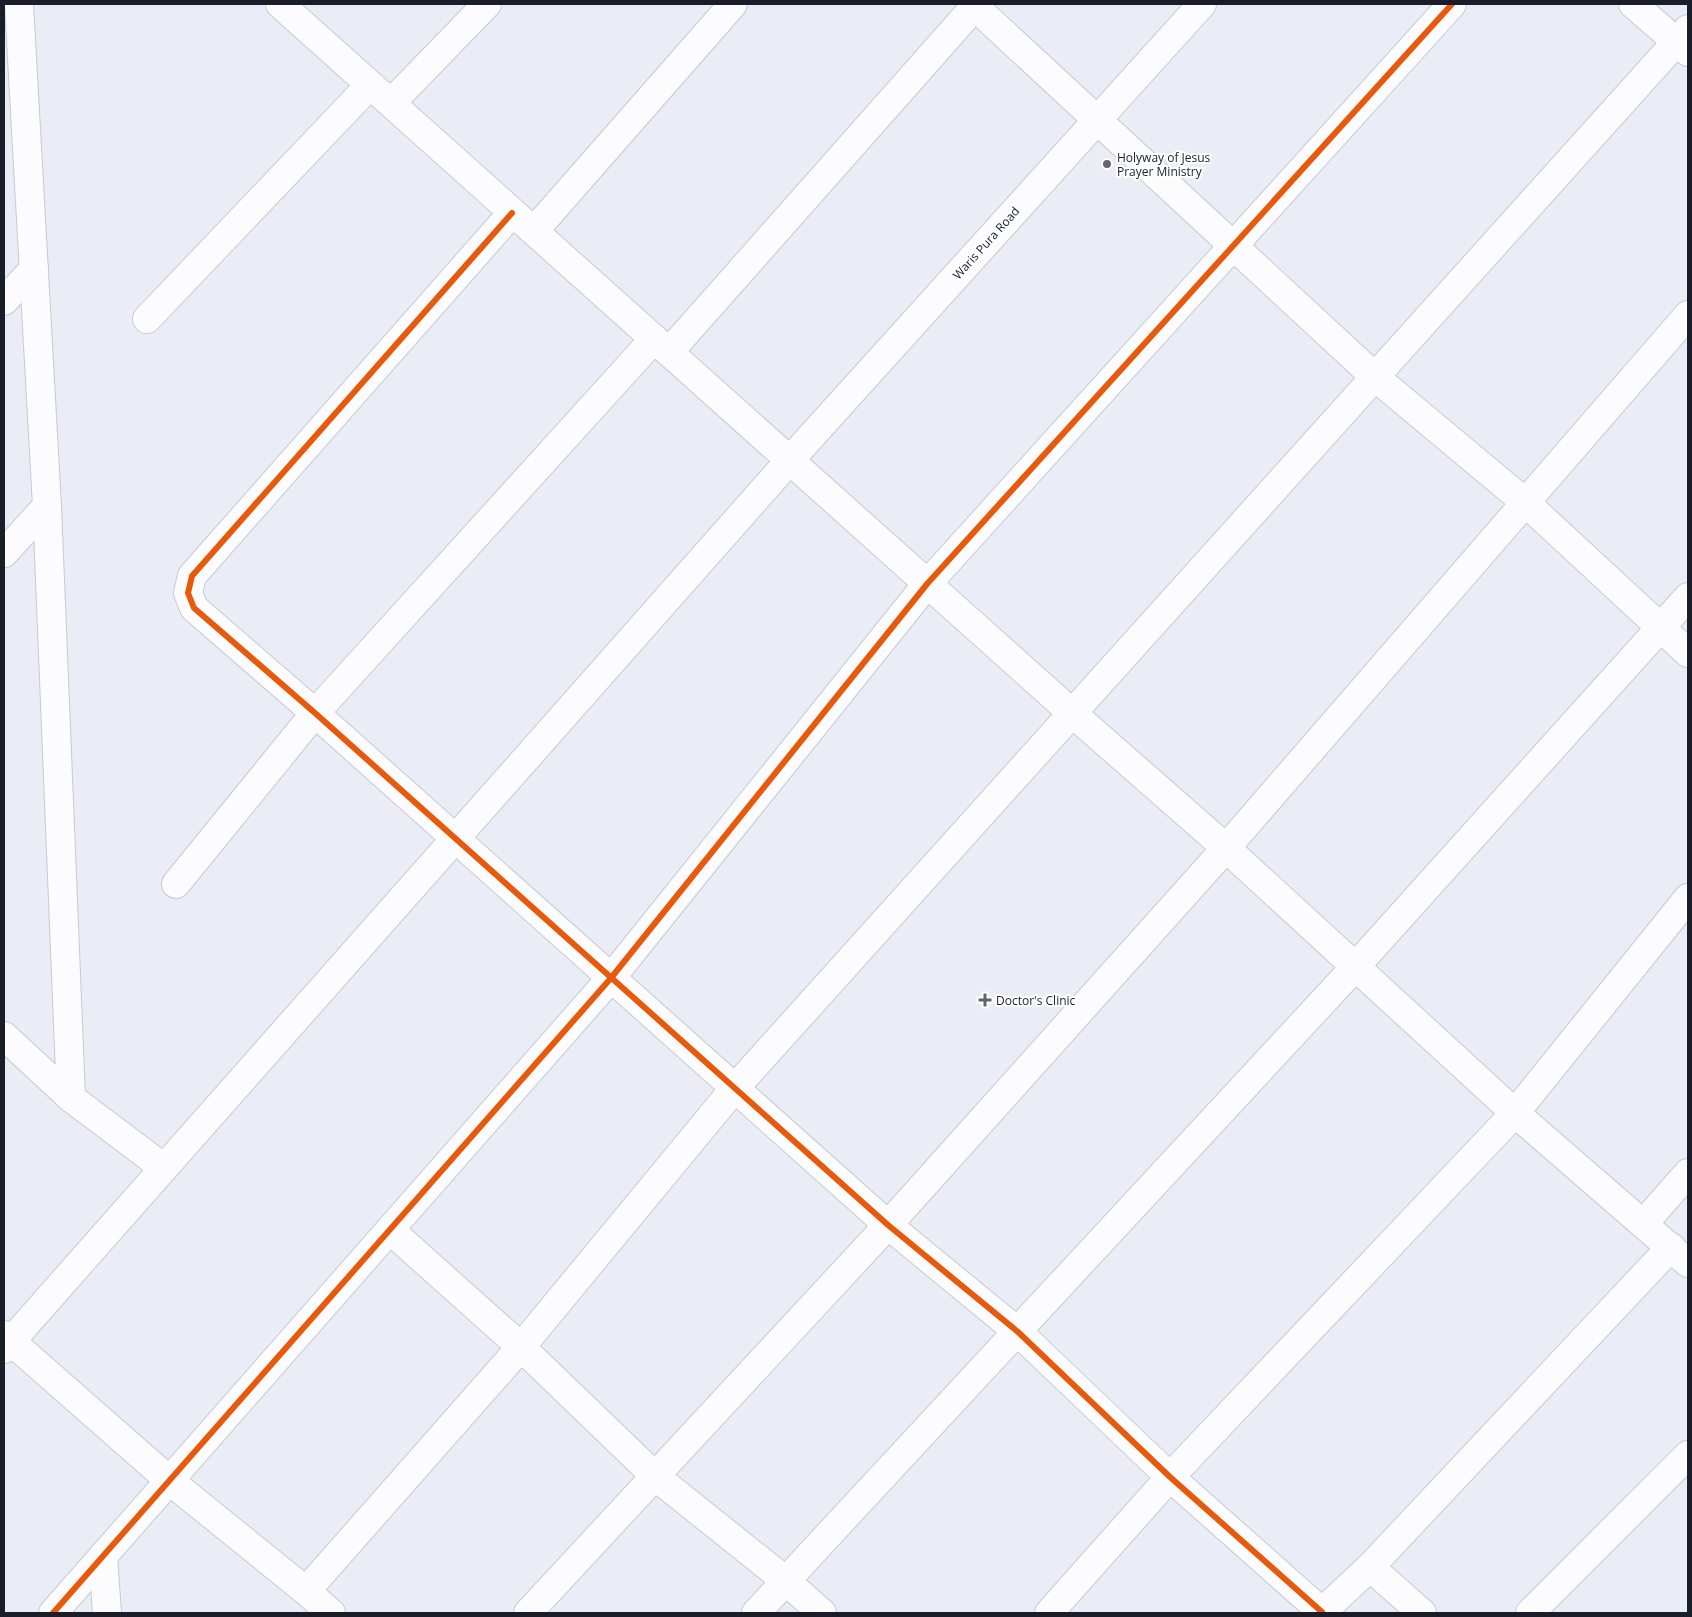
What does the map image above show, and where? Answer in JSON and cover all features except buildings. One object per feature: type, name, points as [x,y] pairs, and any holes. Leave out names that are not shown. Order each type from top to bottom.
[{"type":"street","points":[[19,4],[47,506],[71,1098]]},
{"type":"street","points":[[280,4],[789,461],[1226,848],[1515,1114],[1680,1255],[1322,1613],[1170,1477],[1018,1332],[888,1225],[316,713],[194,608],[188,593],[192,576],[512,213]]},
{"type":"street","points":[[391,103],[487,4]]},
{"type":"street","points":[[534,231],[733,4]]},
{"type":"street","name":"Waris Pura Road","points":[[6,1342],[164,1168],[789,461],[1202,4]]},
{"type":"street","points":[[53,1613],[611,978],[927,584],[1452,4]]},
{"type":"street","points":[[306,1591],[521,1347],[734,1089],[1375,377],[1684,41],[1633,4]]},
{"type":"street","points":[[176,884],[316,713],[661,346],[975,5],[1375,377],[1526,504],[1688,653]]},
{"type":"street","points":[[146,319],[370,85]]},
{"type":"street","points":[[4,301],[34,269]]},
{"type":"street","points":[[528,1613],[888,1225],[1226,848],[1688,316]]},
{"type":"street","points":[[4,553],[47,506]]},
{"type":"street","points":[[756,1613],[1356,966],[1688,597]]},
{"type":"street","points":[[1049,1613],[1170,1477],[1515,1114],[1688,898]]},
{"type":"street","points":[[4,1036],[71,1098],[164,1168]]},
{"type":"street","points":[[1644,1223],[1688,1173]]},
{"type":"street","points":[[390,1230],[521,1347],[656,1477],[786,1581],[822,1613]]},
{"type":"street","points":[[6,1342],[170,1481],[332,1613]]},
{"type":"street","points":[[1530,1613],[1688,1454]]},
{"type":"street","points":[[103,1556],[107,1613]]},
{"type":"street","points":[[1370,1567],[1422,1613]]},
{"type":"cycle path","points":[[53,1613],[611,978],[927,584],[1452,4]]},
{"type":"cycle path","points":[[512,213],[192,576],[188,593],[194,608],[315,713],[888,1225],[1018,1332],[1170,1477],[1322,1612]]},
{"type":"place","name":"Holyway of Jesus Prayer Ministry","points":[[1107,164]]},
{"type":"place","name":"Doctor's Clinic","points":[[985,1000]]}]
